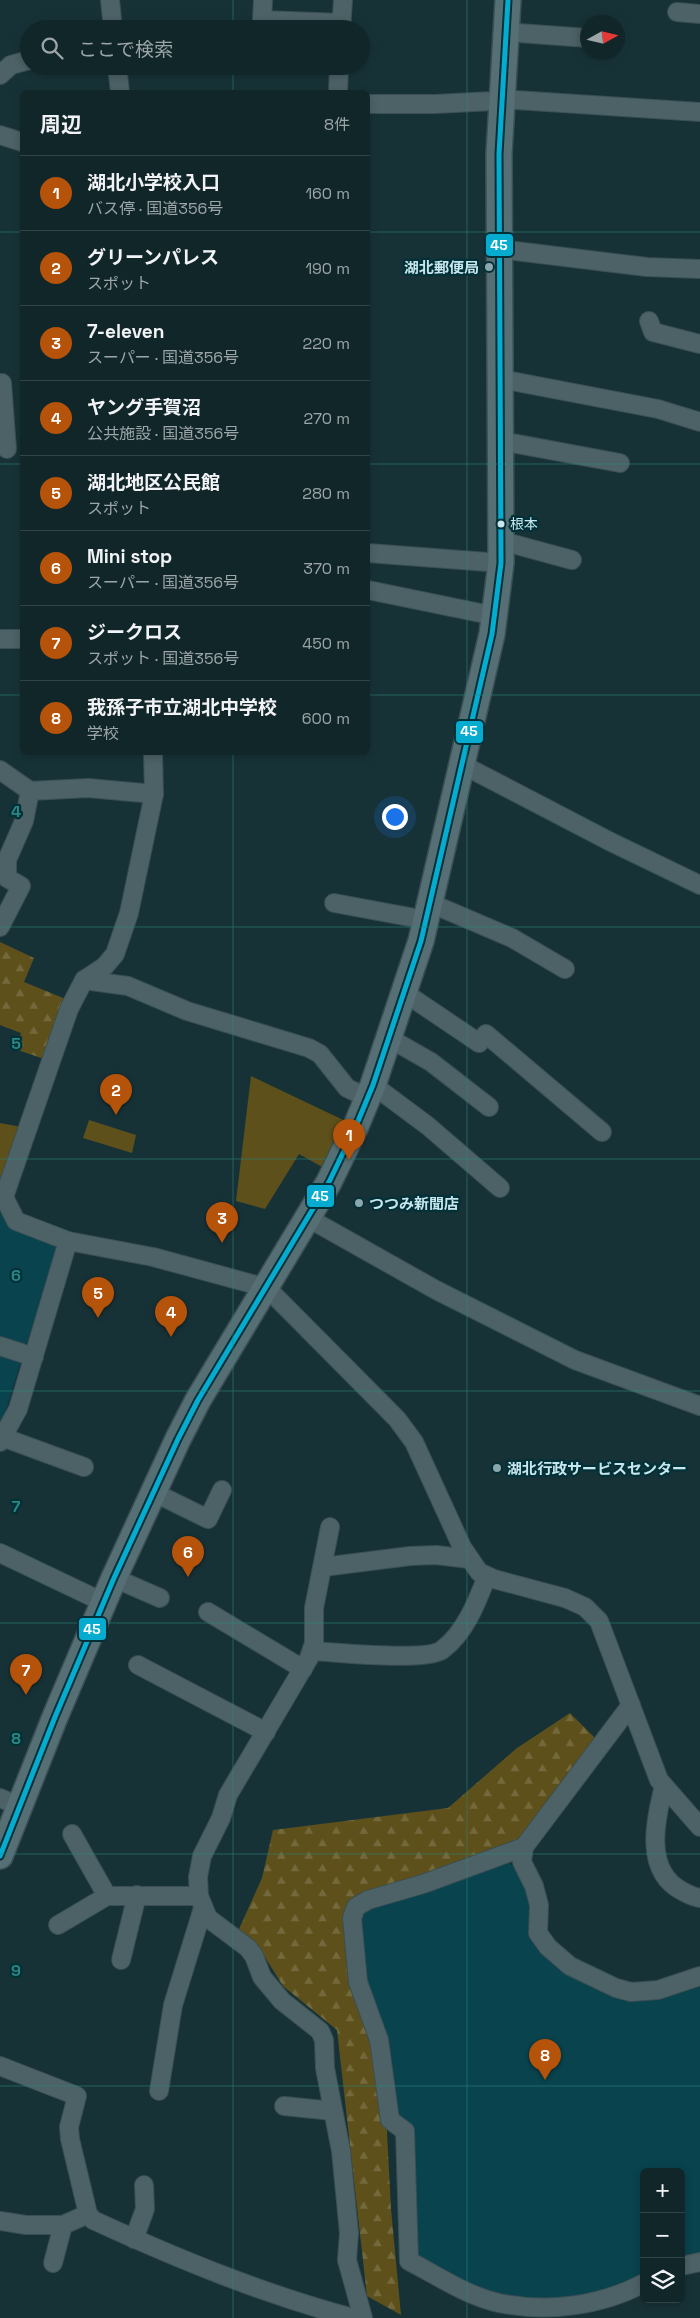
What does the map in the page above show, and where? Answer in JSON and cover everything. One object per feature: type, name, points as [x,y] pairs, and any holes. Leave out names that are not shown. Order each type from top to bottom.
[{"type":"highway","points":[[0,1856],[9,1802],[105,1602],[153,1492],[198,1400],[329,1182],[370,1092],[405,993],[428,912],[495,616],[501,552],[499,250],[501,99],[508,0]]},
{"type":"street","points":[[110,0],[112,20]]},
{"type":"street","points":[[262,20],[263,0]]},
{"type":"street","points":[[342,20],[343,0]]},
{"type":"street","points":[[677,12],[700,14]]},
{"type":"street","points":[[506,32],[580,37]]},
{"type":"street","points":[[0,75],[11,65],[20,62]]},
{"type":"street","points":[[118,75],[120,90]]},
{"type":"street","points":[[338,90],[339,75]]},
{"type":"street","points":[[370,104],[435,104],[501,99],[700,112]]},
{"type":"street","points":[[0,135],[20,141]]},
{"type":"street","points":[[499,250],[647,267],[700,269]]},
{"type":"street","points":[[649,322],[653,332],[700,344]]},
{"type":"street","points":[[501,379],[658,409],[700,422]]},
{"type":"street","points":[[2,383],[10,449]]},
{"type":"street","points":[[501,440],[620,463]]},
{"type":"street","points":[[370,552],[501,552],[572,560]]},
{"type":"street","points":[[370,590],[495,616]]},
{"type":"street","points":[[0,639],[20,639]]},
{"type":"street","points":[[154,755],[154,794],[129,914],[116,954],[105,966],[84,980],[69,1009],[2,1196],[16,1221],[68,1241],[153,1257],[267,1288],[397,1419],[414,1442],[462,1547],[479,1572],[487,1576],[565,1598],[585,1607],[599,1621],[659,1780],[700,1827]]},
{"type":"street","points":[[461,764],[611,842],[700,885]]},
{"type":"street","points":[[0,770],[30,791],[88,788],[154,794]]},
{"type":"street","points":[[0,927],[21,886],[7,878],[7,860],[24,822],[30,791]]},
{"type":"street","points":[[334,903],[428,912],[512,938],[566,969]]},
{"type":"street","points":[[84,980],[128,986],[187,1011],[309,1048],[320,1054],[347,1088],[370,1092],[428,1126],[500,1188]]},
{"type":"street","points":[[405,993],[479,1042],[486,1034],[602,1132]]},
{"type":"street","points":[[389,1038],[431,1062],[489,1107]]},
{"type":"street","points":[[308,1218],[436,1290],[575,1360],[700,1406]]},
{"type":"street","points":[[68,1241],[18,1409],[2,1435],[84,1467]]},
{"type":"street","points":[[0,1346],[34,1357]]},
{"type":"street","points":[[153,1492],[208,1520],[222,1490]]},
{"type":"street","points":[[330,1527],[314,1608],[314,1643],[312,1651],[228,1795],[221,1818],[202,1856],[198,1877],[201,1902],[208,1918],[248,1948],[254,1956],[262,1977],[282,2001],[320,2031],[324,2040],[325,2068],[341,2151],[349,2233],[347,2260],[363,2318]]},
{"type":"street","points":[[0,1553],[105,1602]]},
{"type":"street","points":[[323,1567],[410,1556],[436,1555],[470,1559]]},
{"type":"street","points":[[312,1651],[417,1656],[440,1652],[454,1638],[473,1611],[487,1576]]},
{"type":"street","points":[[114,1578],[160,1598]]},
{"type":"street","points":[[208,1612],[303,1669]]},
{"type":"street","points":[[138,1665],[163,1670],[266,1732]]},
{"type":"street","points":[[631,1705],[524,1847],[522,1862],[534,1886],[539,1905],[538,1933],[548,1948],[570,1966],[616,1988],[632,1992],[658,1990],[700,1976]]},
{"type":"street","points":[[664,1786],[654,1825],[658,1865],[670,1885],[700,1898]]},
{"type":"street","points":[[72,1834],[107,1896]]},
{"type":"street","points":[[524,1847],[423,1884],[368,1900],[356,1907],[352,1918],[358,1982],[379,2040],[390,2120],[405,2131],[409,2261],[467,2291],[498,2302],[518,2306],[559,2307],[601,2300],[640,2285]]},
{"type":"street","points":[[58,1925],[107,1896],[137,1894],[201,1902]]},
{"type":"street","points":[[121,1961],[137,1894]]},
{"type":"street","points":[[159,2091],[173,2005],[201,1902]]},
{"type":"street","points":[[0,2066],[77,2096],[69,2127],[70,2139],[88,2214],[93,2220],[298,2311],[353,2318]]},
{"type":"street","points":[[284,2106],[333,2111]]},
{"type":"street","points":[[134,2239],[145,2209],[144,2185]]},
{"type":"street","points":[[0,2221],[26,2225],[63,2225],[88,2214]]},
{"type":"street","points":[[53,2263],[63,2225]]},
{"type":"street","points":[[685,2265],[700,2262]]},
{"type":"shaded area","points":[[0,1196],[16,1221],[58,1243],[2,1422],[0,1421]]},
{"type":"shaded area","points":[[506,1859],[520,1874],[530,1899],[530,1925],[620,1997],[700,1980],[700,2254],[685,2257],[685,2168],[640,2168],[640,2274],[616,2289],[591,2297],[521,2301],[488,2291],[441,2272],[414,2257],[395,2118],[365,1986],[358,1926],[362,1911]]},
{"type":"green space","points":[[0,942],[34,958],[24,982],[73,1002],[50,1061],[15,1049],[21,1033],[0,1025]]},
{"type":"green space","points":[[251,1076],[356,1126],[333,1173],[299,1154],[265,1209],[236,1201]]},
{"type":"green space","points":[[89,1120],[136,1135],[132,1153],[83,1138]]},
{"type":"green space","points":[[0,1123],[27,1128],[0,1196]]},
{"type":"green space","points":[[570,1713],[597,1740],[530,1829],[509,1850],[361,1905],[350,1931],[385,2094],[391,2209],[401,2315],[367,2296],[337,2030],[283,1986],[263,1954],[239,1929],[262,1878],[273,1830],[448,1808],[517,1748]]},
{"type":"transit line","name":"45","points":[[0,1856],[55,1717],[114,1578],[178,1439],[198,1400],[329,1182],[356,1126],[373,1085],[421,941],[492,634],[501,563],[499,154],[508,0]]},
{"type":"place","name":"湖北郵便局","points":[[489,267]]},
{"type":"place","name":"根本","points":[[501,524]]},
{"type":"place","name":"グリーンパレス","points":[[116,1115]]},
{"type":"place","name":"湖北小学校入口","points":[[349,1160]]},
{"type":"place","name":"つつみ新聞店","points":[[359,1203]]},
{"type":"place","name":"7-eleven","points":[[222,1243]]},
{"type":"place","name":"湖北地区公民館","points":[[98,1318]]},
{"type":"place","name":"ヤング手賀沼","points":[[171,1337]]},
{"type":"place","name":"湖北行政サービスセンター","points":[[497,1468]]},
{"type":"place","name":"Mini stop","points":[[188,1577]]},
{"type":"place","name":"ジークロス","points":[[26,1695]]},
{"type":"place","name":"我孫子市立湖北中学校","points":[[545,2080]]}]
